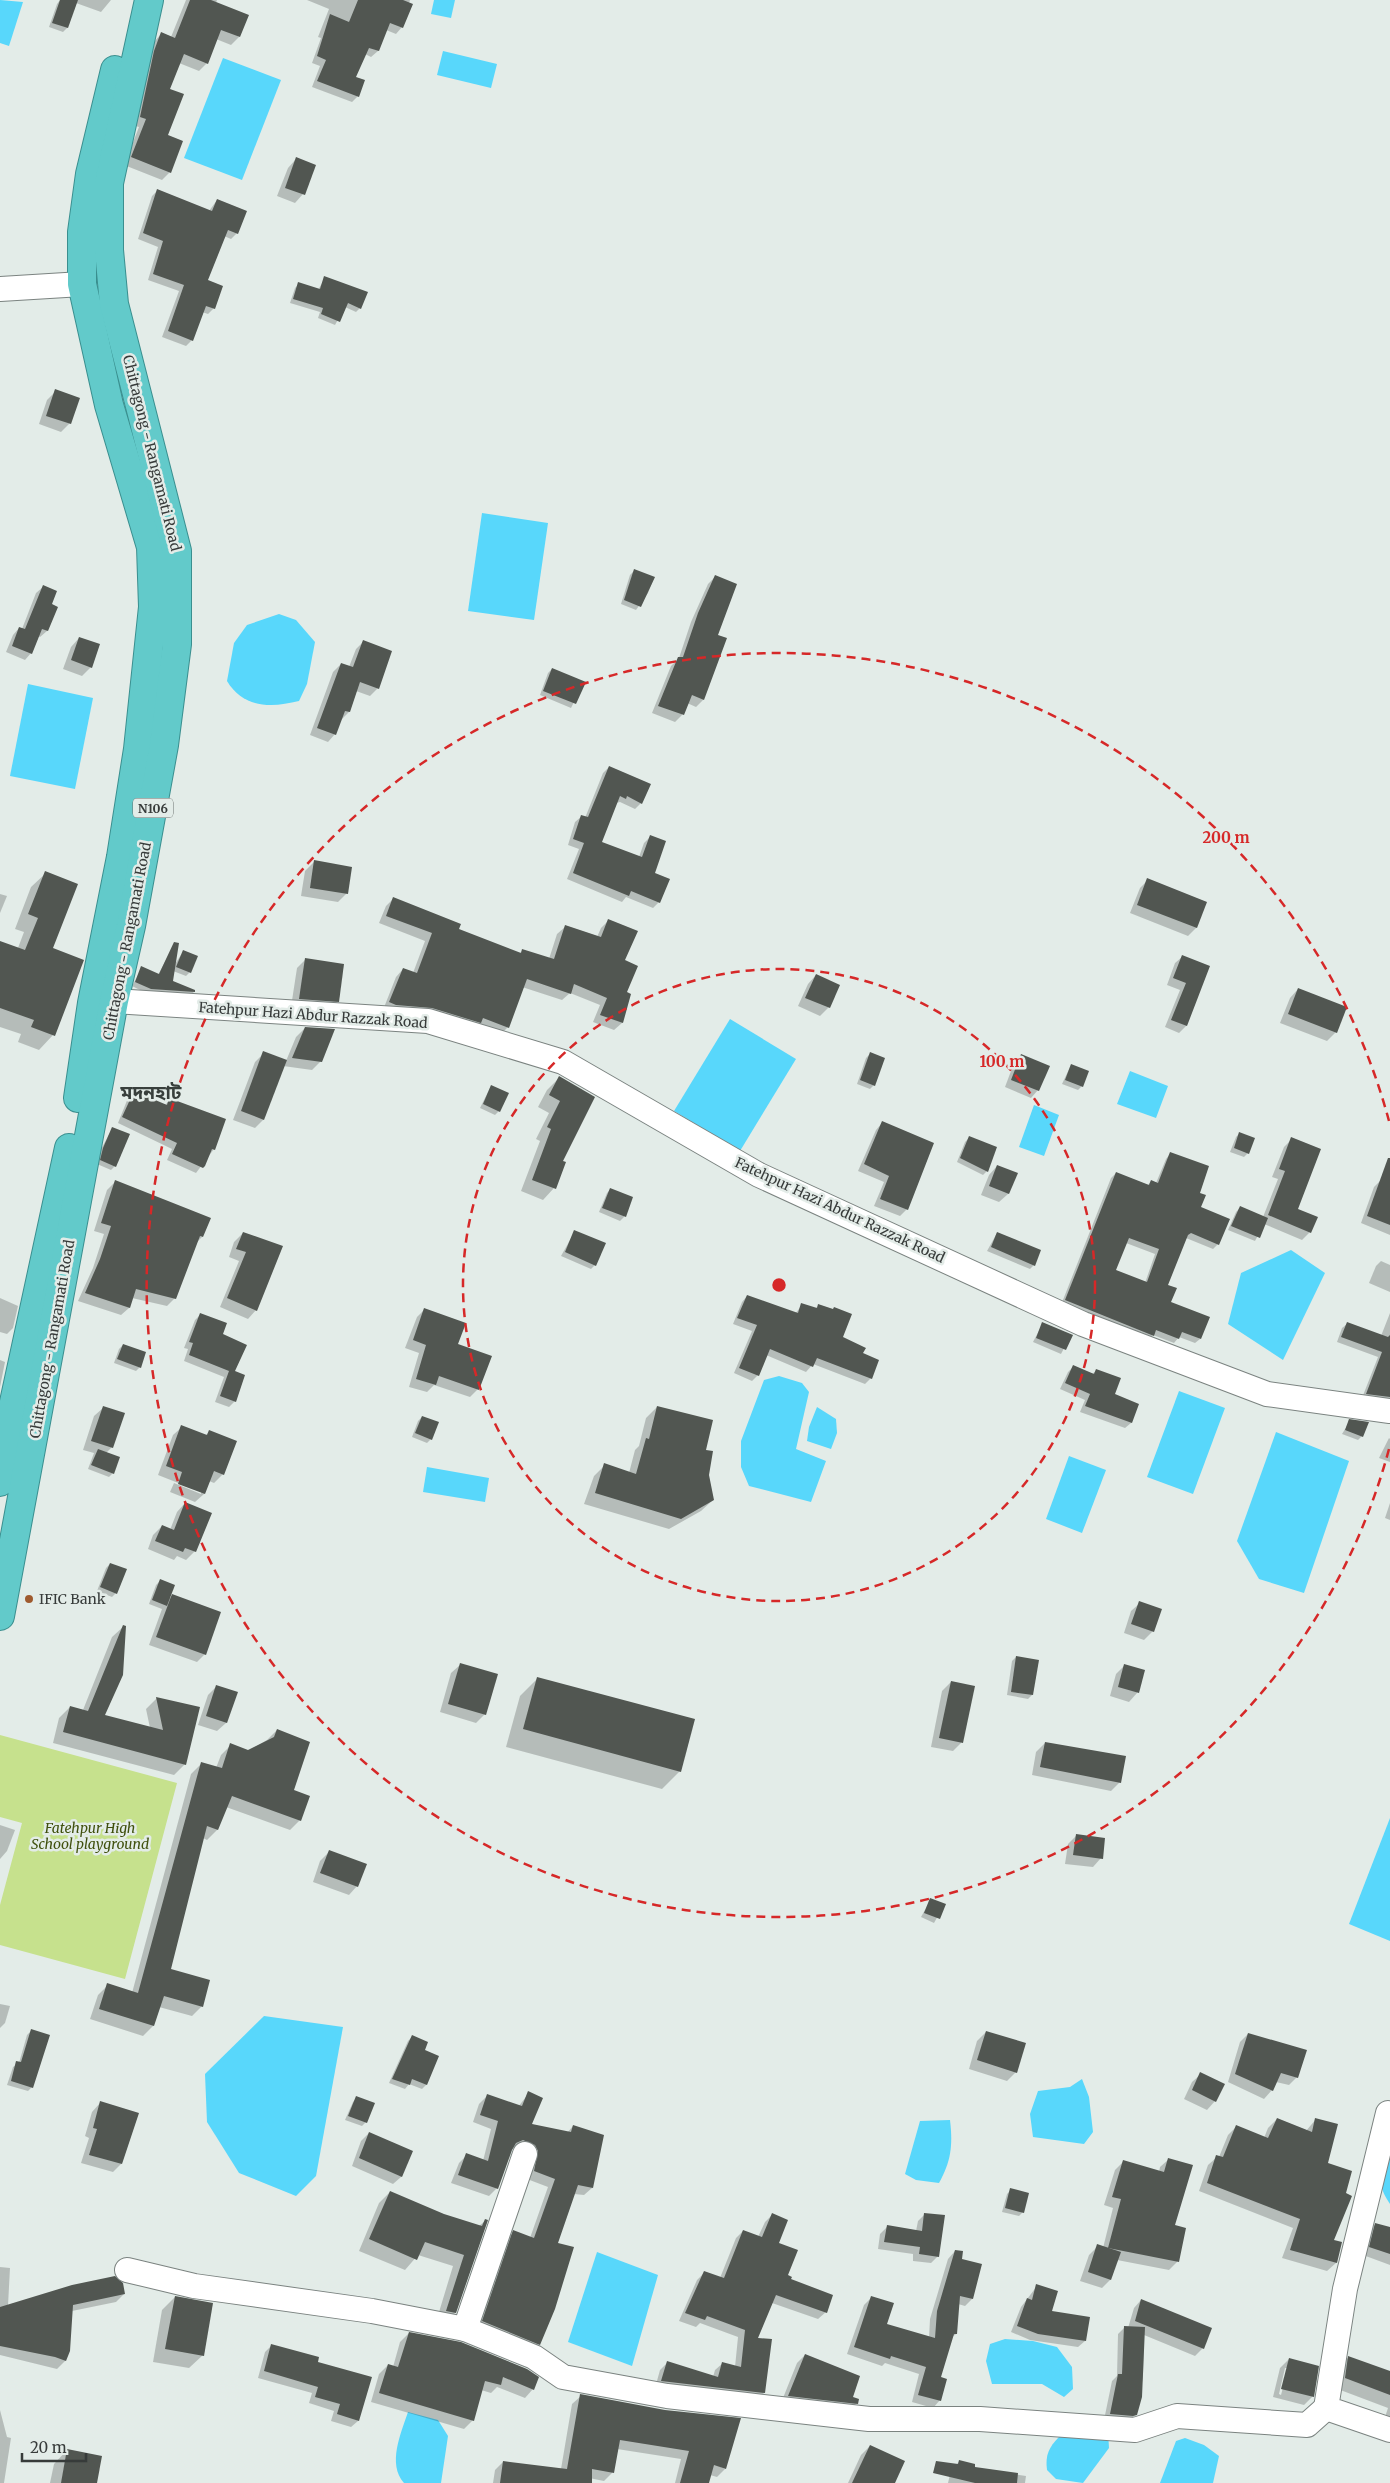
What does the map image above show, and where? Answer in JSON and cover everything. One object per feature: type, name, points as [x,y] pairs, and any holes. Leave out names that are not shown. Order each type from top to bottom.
[{"type":"highway","name":"Chittagong - Rangamati Road","points":[[0,1482],[25,1347],[73,1126],[92,1003],[121,857],[140,729],[153,607],[151,547],[109,405],[82,284],[82,232],[90,174],[131,0]]},
{"type":"highway","name":"Chittagong - Rangamati Road","points":[[0,1616],[114,1002],[131,926],[164,745],[177,644],[177,551],[114,304],[109,250],[109,183],[149,0]]},
{"type":"street","points":[[0,289],[82,284]]},
{"type":"street","name":"Fatehpur Hazi Abdur Razzak Road","points":[[114,1002],[428,1021],[563,1062],[759,1175],[1083,1324],[1267,1394],[1390,1411]]},
{"type":"street","points":[[127,2270],[194,2286],[372,2310],[465,2329],[534,2357],[564,2377],[668,2396],[869,2419],[980,2419],[1135,2430],[1177,2416],[1307,2425],[1326,2408],[1345,2289],[1388,2112]]},
{"type":"street","points":[[465,2329],[526,2154]]},
{"type":"street","points":[[1326,2408],[1390,2430]]},
{"type":"green space","name":"Fatehpur High School playground","points":[[0,1735],[177,1783],[125,1979],[0,1945],[0,1905],[22,1823],[0,1817]]},
{"type":"water","points":[[0,0],[23,2],[9,46],[0,43]]},
{"type":"water","points":[[434,0],[455,0],[451,18],[431,14]]},
{"type":"water","points":[[443,51],[497,64],[491,88],[437,75]]},
{"type":"water","points":[[223,58],[281,80],[242,180],[184,158]]},
{"type":"water","points":[[482,513],[548,523],[534,620],[468,611]]},
{"type":"water","points":[[279,614],[296,620],[315,642],[307,684],[299,701],[278,705],[258,704],[241,696],[227,681],[234,643],[247,625]]},
{"type":"water","points":[[28,684],[93,698],[75,789],[10,776]]},
{"type":"water","points":[[730,1019],[796,1059],[740,1151],[674,1111]]},
{"type":"water","points":[[1130,1071],[1168,1086],[1156,1118],[1117,1104]]},
{"type":"water","points":[[1034,1105],[1059,1115],[1044,1156],[1019,1147]]},
{"type":"water","points":[[1291,1250],[1325,1273],[1283,1360],[1228,1324],[1241,1273]]},
{"type":"water","points":[[779,1376],[802,1383],[809,1392],[796,1449],[826,1461],[811,1502],[749,1486],[741,1467],[741,1441],[764,1380]]},
{"type":"water","points":[[1179,1391],[1225,1408],[1193,1494],[1147,1477]]},
{"type":"water","points":[[817,1407],[836,1419],[837,1433],[831,1449],[807,1441],[809,1427]]},
{"type":"water","points":[[1276,1432],[1349,1461],[1304,1593],[1259,1579],[1237,1541]]},
{"type":"water","points":[[1069,1456],[1106,1470],[1082,1533],[1046,1519]]},
{"type":"water","points":[[427,1467],[489,1478],[485,1502],[423,1492]]},
{"type":"water","points":[[1390,1818],[1390,1941],[1349,1924]]},
{"type":"water","points":[[264,2016],[343,2027],[316,2176],[296,2196],[239,2173],[207,2122],[205,2074]]},
{"type":"water","points":[[1082,2079],[1089,2097],[1093,2132],[1084,2144],[1033,2137],[1030,2114],[1038,2091],[1070,2087]]},
{"type":"water","points":[[950,2120],[950,2153],[939,2183],[916,2180],[905,2174],[920,2121]]},
{"type":"water","points":[[1390,2155],[1390,2204],[1383,2191],[1381,2180]]},
{"type":"water","points":[[597,2252],[658,2275],[632,2366],[568,2342]]},
{"type":"water","points":[[1005,2339],[1033,2341],[1057,2347],[1072,2367],[1073,2389],[1064,2397],[1042,2384],[992,2384],[986,2361],[990,2344]]},
{"type":"water","points":[[408,2412],[438,2420],[448,2436],[441,2483],[404,2483],[399,2475],[396,2467],[397,2448]]},
{"type":"water","points":[[1108,2431],[1109,2448],[1083,2483],[1056,2479],[1047,2470],[1048,2452],[1059,2437]]},
{"type":"water","points":[[1185,2438],[1204,2445],[1219,2456],[1213,2483],[1160,2483],[1176,2441]]},
{"type":"building","points":[[60,0],[78,0],[68,28],[52,23]]},
{"type":"building","points":[[190,0],[211,0],[249,15],[240,37],[221,30],[208,64],[184,54],[170,89],[184,94],[168,135],[183,141],[171,173],[131,157],[146,119],[140,117],[154,51],[161,32],[175,38]]},
{"type":"building","points":[[358,0],[403,0],[413,4],[403,28],[390,23],[379,51],[369,48],[356,77],[365,80],[359,97],[317,81],[326,60],[317,56],[330,14],[349,22]]},
{"type":"building","points":[[296,157],[316,165],[305,195],[285,188]]},
{"type":"building","points":[[157,189],[212,211],[217,199],[247,211],[238,234],[228,230],[208,280],[223,286],[215,309],[206,306],[193,341],[168,331],[184,285],[153,274],[163,241],[143,233]]},
{"type":"building","points":[[324,276],[368,292],[361,309],[348,303],[340,322],[321,314],[323,308],[293,299],[298,282],[320,289]]},
{"type":"building","points":[[55,389],[80,398],[71,424],[46,416]]},
{"type":"building","points":[[634,569],[655,577],[641,607],[624,600]]},
{"type":"building","points":[[715,575],[737,584],[718,635],[727,638],[704,700],[692,695],[684,715],[658,706],[678,657],[683,657],[698,613]]},
{"type":"building","points":[[43,585],[57,591],[52,604],[58,607],[48,631],[42,629],[32,654],[12,646],[19,627],[25,629]]},
{"type":"building","points":[[79,637],[100,644],[92,668],[71,660]]},
{"type":"building","points":[[363,640],[392,651],[379,689],[360,682],[350,712],[345,711],[336,735],[317,728],[341,663],[353,667]]},
{"type":"building","points":[[552,668],[586,682],[576,704],[543,691]]},
{"type":"building","points":[[609,766],[651,784],[642,804],[627,796],[626,799],[620,796],[602,842],[642,857],[650,835],[666,841],[655,873],[670,879],[660,903],[631,891],[629,896],[573,873],[584,843],[573,839],[581,815],[588,817]]},
{"type":"building","points":[[314,860],[352,867],[348,894],[310,888]]},
{"type":"building","points":[[45,871],[78,884],[53,948],[84,960],[55,1036],[31,1027],[34,1020],[0,1008],[0,941],[25,950],[38,918],[28,914]]},
{"type":"building","points":[[1147,878],[1207,902],[1197,928],[1137,905]]},
{"type":"building","points":[[393,897],[461,924],[459,929],[521,953],[522,949],[554,959],[565,925],[601,937],[608,919],[638,931],[625,960],[638,966],[627,992],[631,994],[623,1023],[600,1015],[607,998],[574,984],[571,994],[527,979],[509,1028],[483,1018],[481,1023],[432,1008],[396,1005],[389,1002],[403,968],[417,973],[432,933],[386,916]]},
{"type":"building","points":[[174,942],[179,943],[173,981],[195,990],[195,992],[151,989],[135,982],[141,966],[159,974]]},
{"type":"building","points":[[183,950],[198,956],[191,973],[176,967]]},
{"type":"building","points":[[1182,955],[1210,966],[1187,1026],[1171,1020],[1186,983],[1173,978]]},
{"type":"building","points":[[305,958],[344,964],[339,1002],[299,999]]},
{"type":"building","points":[[816,974],[840,985],[830,1008],[805,998]]},
{"type":"building","points":[[1298,988],[1347,1007],[1337,1033],[1288,1014]]},
{"type":"building","points":[[305,1027],[335,1029],[322,1062],[292,1058]]},
{"type":"building","points":[[263,1051],[287,1060],[264,1120],[241,1111]]},
{"type":"building","points":[[870,1052],[885,1058],[875,1086],[860,1080]]},
{"type":"building","points":[[1021,1054],[1050,1066],[1039,1091],[1011,1080]]},
{"type":"building","points":[[1071,1064],[1089,1071],[1083,1087],[1065,1080]]},
{"type":"building","points":[[559,1076],[595,1097],[563,1161],[566,1162],[556,1189],[532,1180],[551,1129],[547,1127],[560,1101],[549,1095]]},
{"type":"building","points":[[491,1085],[509,1093],[500,1112],[483,1104]]},
{"type":"building","points":[[134,1091],[167,1105],[169,1098],[226,1119],[215,1150],[212,1149],[203,1168],[172,1154],[177,1143],[122,1117]]},
{"type":"building","points":[[882,1121],[934,1143],[908,1210],[880,1199],[889,1176],[864,1164]]},
{"type":"building","points":[[112,1127],[130,1134],[116,1167],[100,1160]]},
{"type":"building","points":[[1239,1132],[1255,1138],[1249,1154],[1234,1148]]},
{"type":"building","points":[[969,1136],[997,1147],[988,1172],[960,1158]]},
{"type":"building","points":[[1291,1137],[1321,1149],[1298,1209],[1318,1217],[1311,1233],[1268,1215],[1285,1171],[1279,1169]]},
{"type":"building","points":[[1170,1152],[1209,1166],[1200,1193],[1206,1195],[1201,1207],[1230,1219],[1219,1245],[1191,1233],[1188,1235],[1168,1285],[1177,1288],[1171,1302],[1210,1317],[1201,1339],[1182,1332],[1179,1339],[1156,1330],[1154,1336],[1065,1300],[1116,1172],[1149,1185],[1151,1180],[1158,1183]],"holes":[[[1129,1238],[1159,1249],[1147,1282],[1116,1270]]]},
{"type":"building","points":[[1388,1158],[1390,1158],[1390,1225],[1367,1216]]},
{"type":"building","points":[[997,1165],[1018,1173],[1009,1194],[989,1186]]},
{"type":"building","points":[[115,1180],[211,1218],[203,1237],[200,1236],[176,1299],[136,1289],[130,1308],[85,1293],[100,1259],[111,1226],[101,1223]]},
{"type":"building","points":[[610,1188],[633,1197],[626,1217],[602,1208]]},
{"type":"building","points":[[1240,1206],[1268,1218],[1260,1238],[1231,1226]]},
{"type":"building","points":[[574,1230],[606,1243],[596,1266],[565,1252]]},
{"type":"building","points":[[243,1232],[283,1246],[257,1311],[227,1298],[246,1252],[236,1249]]},
{"type":"building","points":[[997,1232],[1041,1250],[1035,1266],[991,1247]]},
{"type":"building","points":[[747,1295],[798,1313],[801,1303],[817,1308],[818,1304],[833,1309],[834,1307],[852,1314],[843,1337],[866,1348],[863,1353],[879,1360],[872,1379],[817,1358],[813,1367],[770,1349],[759,1376],[739,1368],[757,1325],[737,1318]]},
{"type":"building","points":[[424,1308],[466,1323],[458,1344],[492,1356],[479,1390],[439,1376],[436,1385],[416,1379],[426,1345],[413,1340]]},
{"type":"building","points":[[200,1313],[227,1323],[223,1334],[247,1345],[235,1371],[245,1375],[236,1402],[220,1396],[229,1371],[189,1355],[193,1343],[189,1342]]},
{"type":"building","points":[[1042,1322],[1073,1335],[1066,1350],[1036,1338]]},
{"type":"building","points":[[1347,1322],[1388,1337],[1390,1335],[1390,1397],[1366,1394],[1382,1352],[1341,1337]]},
{"type":"building","points":[[123,1344],[146,1352],[141,1368],[117,1359]]},
{"type":"building","points":[[1073,1365],[1094,1374],[1096,1369],[1121,1378],[1115,1394],[1139,1404],[1132,1423],[1085,1406],[1090,1394],[1065,1383]]},
{"type":"building","points":[[103,1406],[125,1413],[113,1448],[91,1441]]},
{"type":"building","points":[[657,1406],[713,1420],[706,1450],[713,1451],[709,1475],[714,1500],[681,1519],[595,1493],[604,1463],[636,1474],[646,1438],[649,1439]]},
{"type":"building","points":[[422,1416],[439,1422],[432,1440],[415,1433]]},
{"type":"building","points":[[1349,1419],[1369,1422],[1363,1437],[1345,1430]]},
{"type":"building","points":[[181,1425],[207,1435],[209,1430],[237,1441],[224,1475],[214,1471],[205,1494],[178,1484],[182,1472],[166,1466]]},
{"type":"building","points":[[98,1449],[120,1457],[114,1474],[91,1465]]},
{"type":"building","points":[[185,1502],[212,1513],[196,1552],[185,1548],[183,1552],[155,1541],[162,1525],[174,1530]]},
{"type":"building","points":[[110,1563],[127,1569],[117,1594],[100,1587]]},
{"type":"building","points":[[160,1579],[175,1585],[167,1606],[152,1600]]},
{"type":"building","points":[[172,1594],[221,1612],[206,1655],[156,1637]]},
{"type":"building","points":[[1139,1601],[1162,1609],[1154,1632],[1131,1624]]},
{"type":"building","points":[[123,1625],[126,1626],[123,1675],[105,1715],[163,1730],[156,1697],[200,1707],[186,1765],[63,1732],[70,1706],[88,1711]]},
{"type":"building","points":[[1016,1656],[1039,1660],[1033,1695],[1011,1692]]},
{"type":"building","points":[[460,1663],[498,1674],[486,1715],[448,1704]]},
{"type":"building","points":[[1124,1664],[1145,1670],[1139,1693],[1118,1687]]},
{"type":"building","points":[[537,1677],[695,1719],[681,1772],[523,1729]]},
{"type":"building","points":[[951,1681],[975,1686],[963,1743],[939,1738]]},
{"type":"building","points":[[216,1685],[238,1692],[227,1723],[206,1716]]},
{"type":"building","points":[[277,1729],[310,1742],[294,1790],[310,1796],[301,1821],[232,1796],[218,1830],[207,1826],[171,1969],[210,1980],[203,2007],[164,1996],[154,2026],[99,2009],[107,1983],[138,1993],[201,1762],[222,1768],[230,1743],[248,1750],[274,1737]]},
{"type":"building","points":[[1045,1742],[1126,1756],[1121,1783],[1040,1767]]},
{"type":"building","points":[[1076,1834],[1105,1838],[1103,1859],[1073,1855]]},
{"type":"building","points":[[329,1850],[367,1864],[358,1887],[320,1873]]},
{"type":"building","points":[[930,1898],[946,1904],[940,1919],[924,1913]]},
{"type":"building","points":[[31,2029],[50,2035],[33,2088],[11,2081],[16,2061],[21,2062]]},
{"type":"building","points":[[986,2031],[1026,2043],[1017,2073],[977,2060]]},
{"type":"building","points":[[1248,2033],[1307,2050],[1298,2078],[1281,2073],[1273,2091],[1235,2074]]},
{"type":"building","points":[[412,2035],[428,2042],[425,2050],[439,2056],[427,2085],[412,2079],[410,2085],[392,2079]]},
{"type":"building","points":[[1200,2072],[1225,2084],[1216,2102],[1192,2090]]},
{"type":"building","points":[[528,2091],[543,2098],[532,2124],[571,2132],[573,2125],[604,2135],[593,2188],[578,2185],[558,2243],[574,2247],[555,2309],[540,2345],[482,2321],[513,2230],[534,2238],[555,2179],[534,2171],[538,2151],[535,2145],[523,2140],[516,2143],[512,2150],[498,2189],[458,2175],[466,2153],[488,2161],[498,2121],[480,2115],[487,2094],[522,2106]]},
{"type":"building","points":[[356,2096],[375,2103],[367,2123],[348,2116]]},
{"type":"building","points":[[100,2101],[139,2113],[122,2164],[89,2155],[97,2129],[93,2128]]},
{"type":"building","points":[[1277,2118],[1312,2132],[1315,2118],[1338,2124],[1328,2163],[1352,2171],[1346,2193],[1352,2196],[1334,2240],[1342,2242],[1337,2263],[1290,2250],[1300,2219],[1207,2183],[1216,2155],[1223,2157],[1236,2125],[1268,2138]]},
{"type":"building","points":[[369,2132],[413,2151],[402,2177],[359,2158]]},
{"type":"building","points":[[1168,2158],[1193,2165],[1175,2225],[1186,2228],[1179,2262],[1108,2248],[1121,2199],[1112,2197],[1123,2160],[1164,2172]]},
{"type":"building","points":[[1010,2188],[1029,2193],[1024,2213],[1005,2208]]},
{"type":"building","points":[[390,2191],[444,2214],[482,2226],[485,2219],[488,2220],[456,2313],[446,2311],[464,2255],[425,2242],[417,2260],[369,2239]]},
{"type":"building","points":[[772,2213],[788,2220],[779,2243],[798,2250],[788,2275],[792,2277],[791,2279],[833,2295],[827,2313],[776,2295],[758,2338],[772,2339],[765,2393],[661,2381],[667,2361],[718,2377],[722,2362],[741,2367],[745,2330],[707,2316],[705,2320],[685,2313],[704,2271],[724,2278],[743,2230],[762,2237]]},
{"type":"building","points":[[924,2213],[945,2215],[939,2257],[919,2254],[920,2247],[884,2242],[887,2225],[922,2231]]},
{"type":"building","points":[[1375,2223],[1390,2227],[1390,2254],[1369,2247]]},
{"type":"building","points":[[1097,2244],[1121,2252],[1111,2280],[1088,2272]]},
{"type":"building","points":[[955,2250],[963,2251],[962,2259],[982,2264],[973,2299],[960,2296],[957,2334],[954,2334],[941,2377],[947,2379],[941,2401],[918,2395],[926,2367],[891,2356],[890,2359],[854,2347],[871,2296],[894,2303],[887,2324],[935,2338],[937,2311]]},
{"type":"building","points":[[115,2276],[123,2283],[125,2294],[73,2305],[70,2351],[66,2361],[0,2346],[0,2307],[72,2285]]},
{"type":"building","points":[[1036,2284],[1058,2291],[1052,2311],[1090,2317],[1086,2341],[1038,2334],[1017,2326],[1027,2298],[1032,2300]]},
{"type":"building","points":[[175,2296],[213,2303],[204,2356],[165,2349]]},
{"type":"building","points":[[1141,2299],[1212,2328],[1204,2349],[1135,2321]]},
{"type":"building","points":[[1124,2326],[1145,2327],[1142,2397],[1137,2415],[1133,2416],[1110,2414],[1118,2374],[1122,2374]]},
{"type":"building","points":[[409,2332],[461,2342],[527,2369],[539,2377],[534,2390],[503,2377],[501,2385],[485,2381],[474,2421],[379,2393],[388,2364],[398,2367]]},
{"type":"building","points":[[271,2344],[319,2357],[318,2362],[372,2377],[359,2421],[337,2414],[340,2404],[315,2397],[318,2387],[264,2371]]},
{"type":"building","points":[[805,2354],[860,2376],[853,2397],[859,2399],[858,2404],[788,2396]]},
{"type":"building","points":[[1348,2356],[1390,2371],[1390,2395],[1345,2378]]},
{"type":"building","points":[[1289,2358],[1319,2366],[1314,2397],[1281,2389]]},
{"type":"building","points":[[580,2394],[665,2410],[741,2418],[726,2469],[714,2465],[709,2483],[680,2483],[689,2451],[620,2440],[614,2473],[592,2469],[592,2483],[500,2483],[503,2461],[567,2469]]},
{"type":"building","points":[[870,2445],[905,2461],[895,2483],[852,2483]]},
{"type":"building","points":[[67,2449],[102,2456],[97,2483],[61,2483]]},
{"type":"building","points":[[959,2460],[975,2464],[975,2467],[1018,2473],[1017,2483],[975,2483],[933,2473],[936,2461],[958,2464]]},
{"type":"place","name":"IFIC Bank","points":[[29,1599]]},
{"type":"district","name":"মদনহাট","points":[[151,1092]]}]
